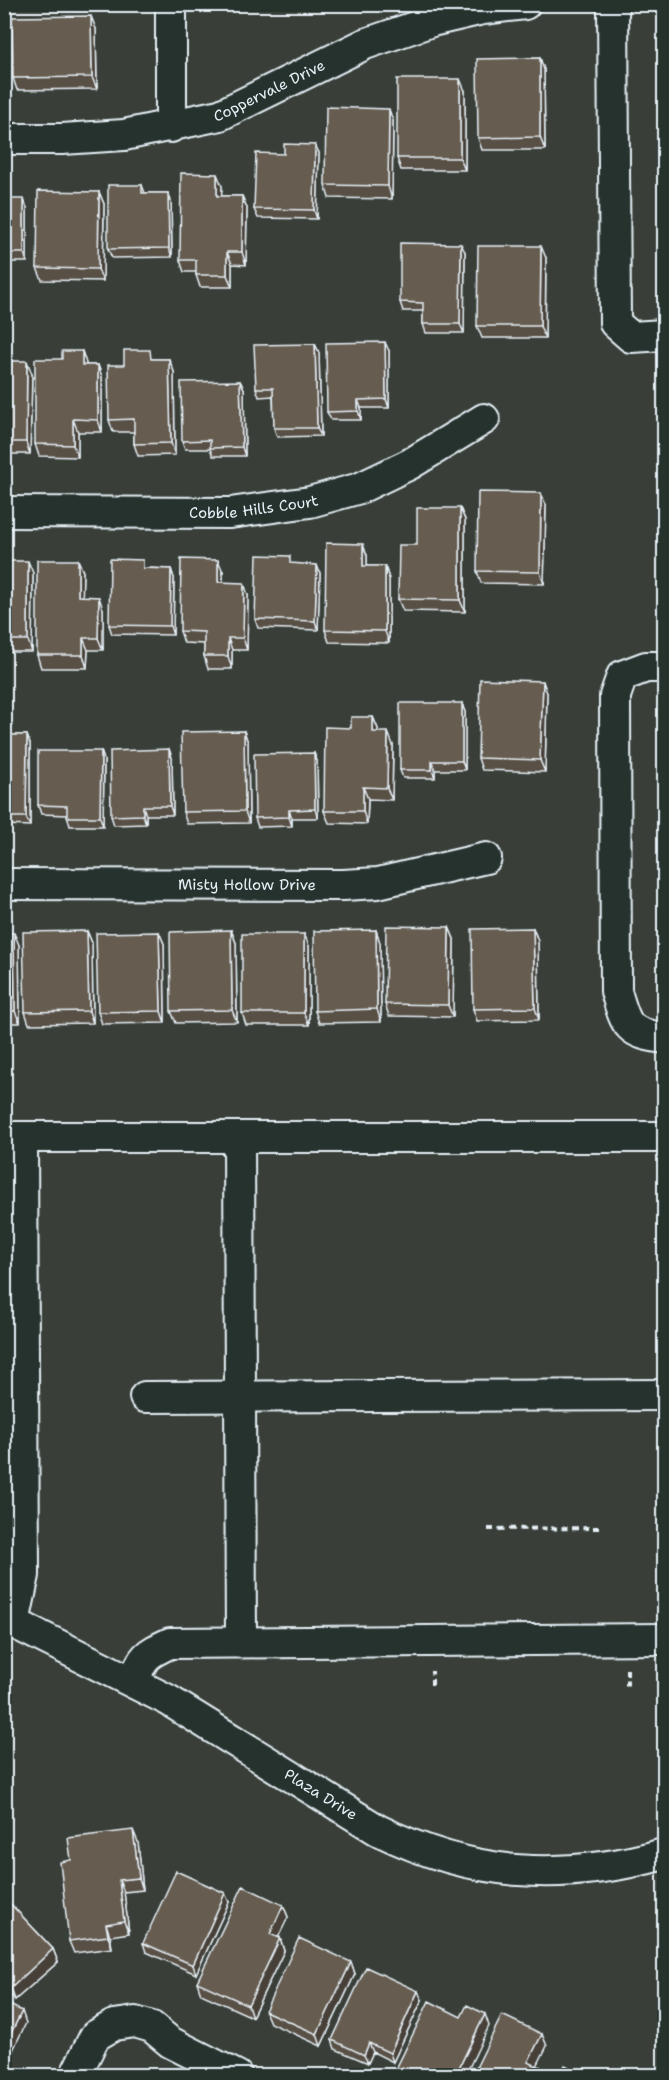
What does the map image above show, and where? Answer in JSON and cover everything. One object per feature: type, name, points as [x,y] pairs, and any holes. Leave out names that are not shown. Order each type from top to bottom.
[{"type":"street","points":[[171,4],[171,126]]},
{"type":"street","name":"Coppervale Drive","points":[[4,139],[62,139],[124,135],[220,115],[365,44],[432,21],[483,9],[525,4]]},
{"type":"street","points":[[613,4],[615,322],[632,337],[664,335]]},
{"type":"street","name":"Cobble Hills Court","points":[[4,512],[230,513],[310,502],[360,488],[410,464],[484,419]]},
{"type":"street","points":[[664,667],[645,667],[622,675],[615,696],[616,991],[624,1021],[641,1035],[664,1038]]},
{"type":"street","name":"Misty Hollow Drive","points":[[4,884],[343,885],[378,883],[486,858]]},
{"type":"street","points":[[9,1621],[24,1575],[13,1137],[664,1137]]},
{"type":"street","points":[[239,1137],[241,1642]]},
{"type":"street","points":[[145,1397],[664,1395]]},
{"type":"street","name":"Plaza Drive","points":[[9,1621],[168,1700],[378,1830],[412,1847],[493,1869],[527,1871],[578,1870],[664,1854]]},
{"type":"street","points":[[133,1682],[142,1660],[148,1653],[170,1643],[664,1639]]},
{"type":"street","points":[[75,2076],[96,2036],[114,2025],[135,2022],[152,2027],[170,2042],[237,2076]]},
{"type":"path","points":[[488,1528],[602,1528]]},
{"type":"building","points":[[91,16],[92,77],[13,78],[12,17]]},
{"type":"building","points":[[540,58],[540,137],[478,138],[477,59]]},
{"type":"building","points":[[397,79],[460,79],[460,158],[397,158]]},
{"type":"building","points":[[326,107],[389,109],[388,186],[325,185]]},
{"type":"building","points":[[284,144],[315,145],[314,210],[254,209],[256,153],[284,154]]},
{"type":"building","points":[[181,173],[217,174],[217,196],[242,196],[242,252],[227,252],[227,275],[196,275],[196,260],[180,260]]},
{"type":"building","points":[[108,185],[142,185],[142,193],[168,193],[169,248],[108,249]]},
{"type":"building","points":[[38,191],[99,192],[98,269],[37,268]]},
{"type":"building","points":[[4,199],[24,199],[24,253],[4,253]]},
{"type":"building","points":[[400,243],[461,244],[460,324],[423,324],[423,303],[400,302]]},
{"type":"building","points":[[478,246],[541,246],[540,326],[477,326]]},
{"type":"building","points":[[385,342],[386,399],[358,400],[358,411],[327,412],[326,343]]},
{"type":"building","points":[[315,344],[317,428],[274,428],[273,388],[256,388],[254,345]]},
{"type":"building","points":[[124,350],[150,350],[151,359],[169,359],[171,443],[134,444],[134,419],[109,420],[108,365],[124,365]]},
{"type":"building","points":[[62,351],[82,351],[82,365],[98,365],[98,420],[73,419],[73,445],[35,444],[35,359],[62,359]]},
{"type":"building","points":[[4,361],[27,361],[26,442],[4,442]]},
{"type":"building","points":[[240,381],[242,447],[210,448],[210,440],[182,441],[181,382]]},
{"type":"building","points":[[478,492],[541,493],[540,572],[477,571]]},
{"type":"building","points":[[417,508],[460,508],[460,600],[398,599],[399,545],[417,545]]},
{"type":"building","points":[[326,543],[363,544],[363,566],[385,566],[385,631],[325,630]]},
{"type":"building","points":[[257,555],[290,556],[290,563],[317,565],[315,621],[255,619]]},
{"type":"building","points":[[110,559],[143,560],[143,568],[171,569],[170,626],[109,625]]},
{"type":"building","points":[[181,559],[218,560],[218,582],[244,583],[243,638],[228,638],[228,656],[204,656],[204,632],[180,631]]},
{"type":"building","points":[[37,560],[78,560],[78,596],[99,597],[98,638],[83,638],[83,655],[37,655]]},
{"type":"building","points":[[4,561],[28,561],[28,640],[4,640]]},
{"type":"building","points":[[480,679],[543,681],[540,760],[478,758]]},
{"type":"building","points":[[400,703],[462,703],[462,761],[432,761],[432,770],[400,770]]},
{"type":"building","points":[[351,717],[373,717],[373,732],[388,732],[387,788],[363,787],[363,811],[324,811],[325,727],[351,728]]},
{"type":"building","points":[[244,731],[245,811],[183,812],[181,732]]},
{"type":"building","points":[[4,735],[27,735],[26,817],[4,817]]},
{"type":"building","points":[[169,749],[170,806],[143,806],[143,815],[111,816],[110,751]]},
{"type":"building","points":[[38,751],[101,751],[100,817],[67,817],[67,806],[38,805]]},
{"type":"building","points":[[314,753],[315,809],[289,810],[289,817],[255,818],[254,754]]},
{"type":"building","points":[[386,926],[449,927],[448,1005],[385,1004]]},
{"type":"building","points":[[533,928],[535,1008],[473,1009],[472,929]]},
{"type":"building","points":[[231,930],[232,1010],[171,1011],[170,932]]},
{"type":"building","points":[[376,930],[377,1009],[315,1011],[314,931]]},
{"type":"building","points":[[87,931],[89,1011],[25,1012],[23,932]]},
{"type":"building","points":[[159,932],[161,1011],[98,1012],[96,933]]},
{"type":"building","points":[[4,933],[14,933],[15,1011],[4,1011]]},
{"type":"building","points":[[242,934],[304,934],[304,1013],[242,1013]]},
{"type":"building","points":[[133,1830],[139,1878],[119,1880],[124,1921],[106,1924],[108,1936],[69,1941],[60,1862],[71,1860],[68,1838]]},
{"type":"building","points":[[176,1871],[225,1893],[193,1965],[143,1943]]},
{"type":"building","points":[[243,1886],[283,1905],[270,1934],[280,1938],[248,2005],[197,1982]]},
{"type":"building","points":[[4,1897],[53,1949],[11,1988],[4,1981]]},
{"type":"building","points":[[299,1938],[351,1962],[317,2034],[265,2011]]},
{"type":"building","points":[[366,1967],[418,1991],[390,2053],[369,2043],[364,2055],[332,2040]]},
{"type":"building","points":[[429,2001],[461,2017],[467,2005],[485,2014],[455,2076],[400,2076],[394,2073]]},
{"type":"building","points":[[4,2002],[22,2011],[4,2047]]},
{"type":"building","points":[[502,2015],[542,2034],[528,2062],[540,2067],[536,2076],[472,2076]]},
{"type":"building","points":[[565,2065],[586,2076],[560,2076]]}]
